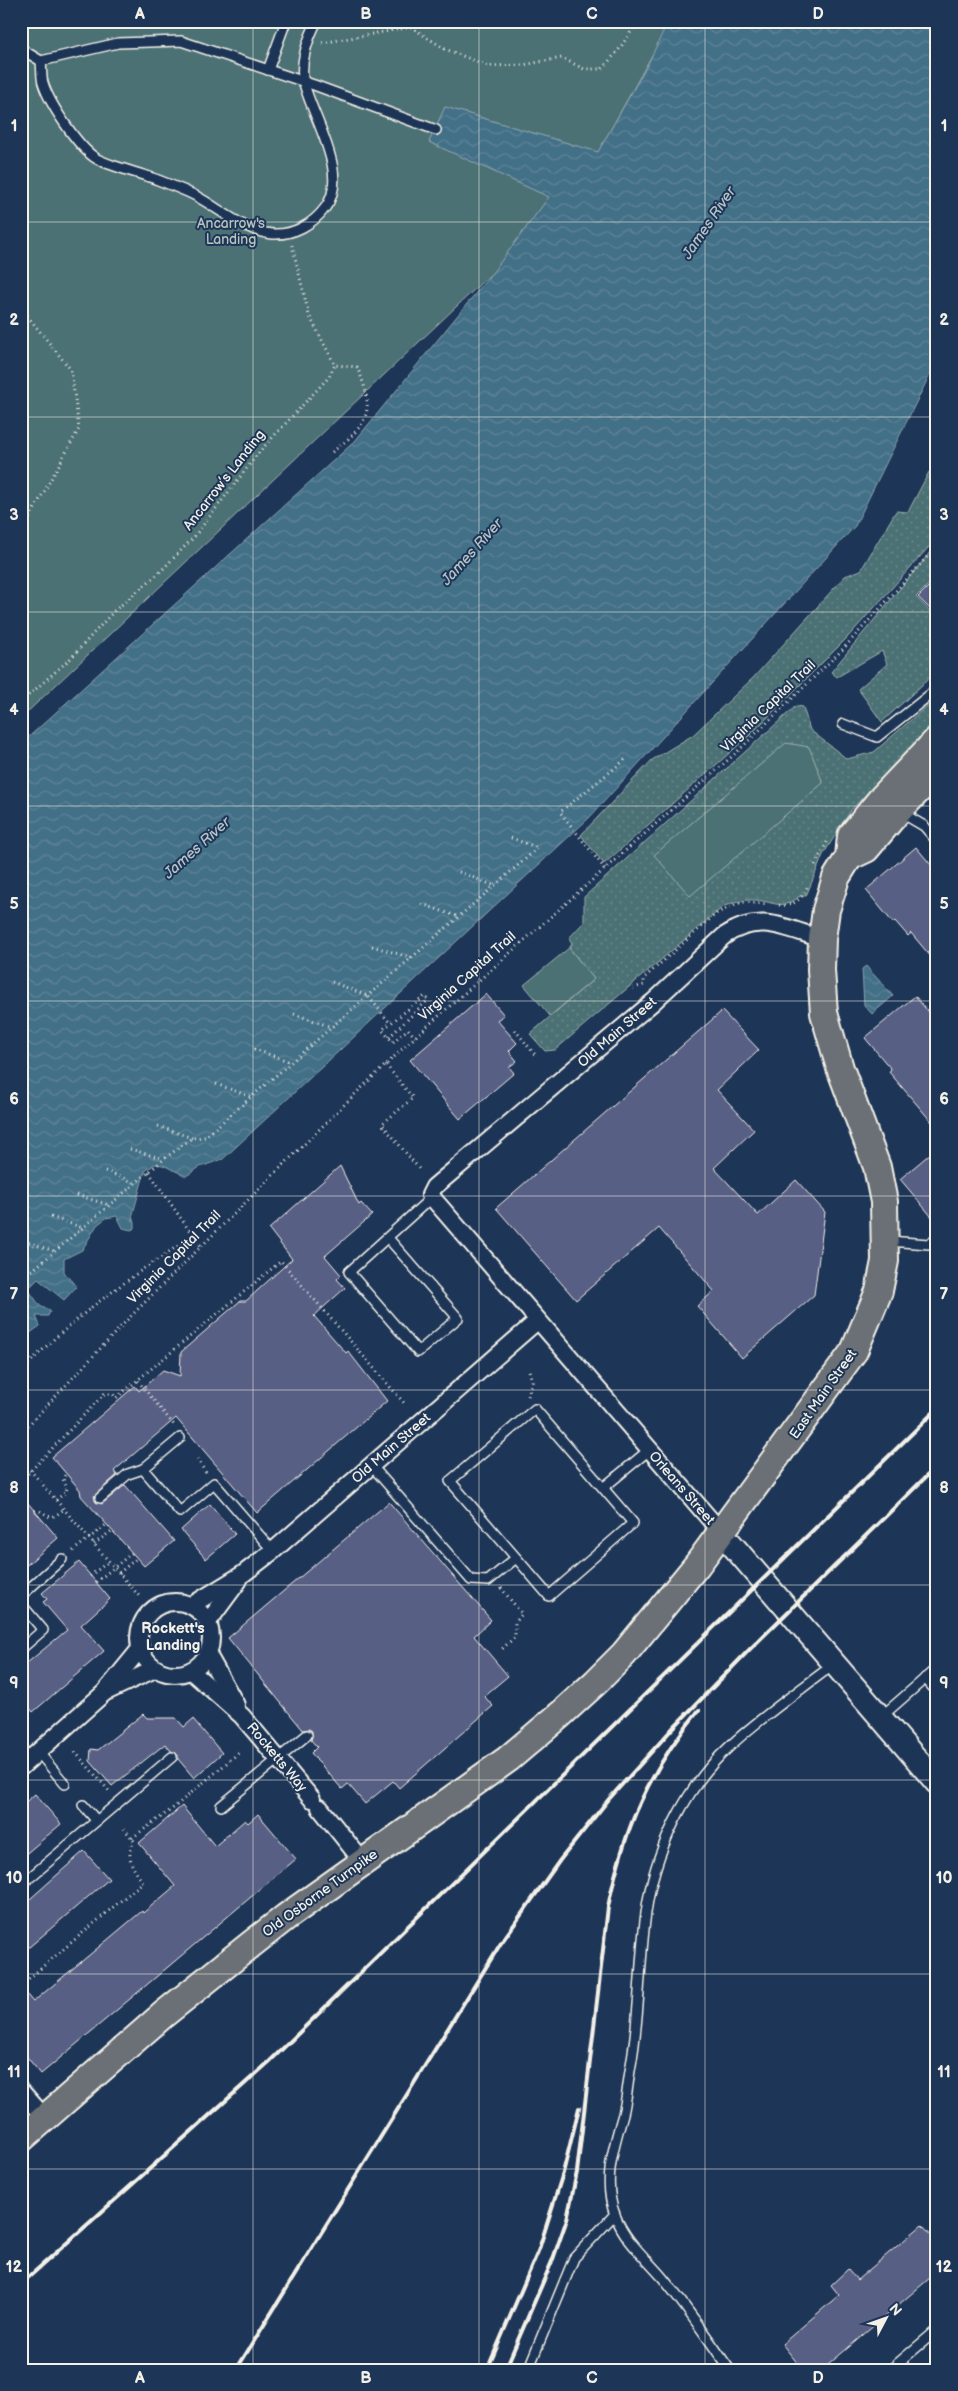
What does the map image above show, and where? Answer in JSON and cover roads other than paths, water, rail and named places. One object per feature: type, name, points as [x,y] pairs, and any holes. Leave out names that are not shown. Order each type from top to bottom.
[{"type":"main road","name":"East Main Street","points":[[624,1654],[697,1565],[854,1351],[879,1292],[885,1261],[884,1202],[877,1167],[840,1068],[824,1013],[821,970],[822,939],[826,910],[836,878],[849,857],[850,836],[863,818],[937,740]]},
{"type":"main road","name":"East Main Street","points":[[849,857],[866,849],[898,811],[937,771]]},
{"type":"main road","name":"Old Osborne Turnpike","points":[[21,2138],[164,2014],[241,1952],[508,1759],[561,1714],[624,1654]]},
{"type":"street","name":"Old Main Street","points":[[431,1195],[652,1002],[724,936],[737,928],[760,923],[822,939]]},
{"type":"street","name":"Orleans Street","points":[[431,1195],[537,1321],[937,1783]]},
{"type":"street","name":"Old Main Street","points":[[192,1605],[243,1574],[273,1551],[537,1321]]},
{"type":"street","name":"Old Main Street","points":[[208,1622],[243,1574]]},
{"type":"street","points":[[171,1602],[192,1605],[208,1622],[211,1644],[208,1655],[191,1671],[179,1674],[166,1674],[146,1660],[140,1649],[140,1628],[151,1610],[160,1604],[171,1602]]},
{"type":"street","points":[[28,1757],[104,1693],[140,1649]]},
{"type":"street","name":"Rocketts Way","points":[[208,1655],[242,1716]]},
{"type":"street","points":[[104,1693],[155,1668]]},
{"type":"street","name":"Rocketts Way","points":[[191,1671],[242,1716],[363,1862]]},
{"type":"street","points":[[21,2091],[45,2118]]},
{"type":"lane","points":[[268,70],[286,21]]},
{"type":"lane","points":[[41,60],[43,83],[61,120],[94,158],[157,179],[194,195],[255,231],[274,234],[297,230],[313,222],[326,207],[333,192],[334,172],[321,128],[303,82],[304,58],[317,21]]},
{"type":"lane","points":[[21,49],[41,60],[118,43],[182,41],[436,130]]},
{"type":"lane","points":[[843,724],[877,737],[937,689]]},
{"type":"lane","points":[[898,811],[924,826],[937,841]]},
{"type":"lane","points":[[388,1238],[458,1318],[418,1352],[349,1272],[388,1238],[431,1195]]},
{"type":"lane","points":[[885,1241],[928,1244],[937,1238]]},
{"type":"lane","points":[[535,1408],[603,1488],[633,1523],[549,1596],[450,1481],[535,1408]]},
{"type":"lane","points":[[100,1498],[128,1474],[143,1469],[179,1433]]},
{"type":"lane","points":[[603,1488],[649,1450]]},
{"type":"lane","points":[[371,1466],[471,1580],[479,1582],[488,1581],[516,1558]]},
{"type":"lane","points":[[143,1469],[180,1512],[214,1483],[273,1551]]},
{"type":"lane","points":[[21,1596],[62,1559]]},
{"type":"lane","points":[[21,1604],[43,1630],[21,1649]]},
{"type":"lane","points":[[730,2370],[661,2276],[626,2237],[614,2214],[611,2199],[610,2170],[612,2150],[623,2112],[632,2061],[646,1911],[663,1846],[694,1789],[729,1746],[834,1663]]},
{"type":"lane","points":[[880,1718],[937,1668]]},
{"type":"lane","points":[[925,1678],[937,1692]]},
{"type":"lane","points":[[221,1806],[307,1735]]},
{"type":"lane","points":[[28,1757],[65,1784]]},
{"type":"lane","points":[[21,1885],[172,1757]]},
{"type":"lane","points":[[83,1805],[96,1820]]},
{"type":"lane","points":[[528,2370],[574,2258],[614,2214]]},
{"type":"lane","points":[[890,2370],[937,2330]]},
{"type":"water","name":"James River","points":[[668,21],[937,21],[937,360],[855,526],[590,817],[223,1159],[200,1167],[186,1176],[163,1165],[155,1164],[145,1171],[132,1217],[135,1222],[135,1228],[131,1230],[123,1228],[117,1216],[106,1218],[97,1225],[82,1250],[64,1259],[64,1272],[77,1286],[64,1300],[38,1279],[28,1289],[40,1306],[50,1311],[48,1316],[36,1316],[40,1326],[30,1333],[21,1332],[21,744],[355,441],[493,272],[549,197],[429,142],[445,107],[598,152],[649,62]]},
{"type":"water","points":[[866,966],[893,996],[872,1014],[864,1005],[862,969]]},
{"type":"railway","points":[[21,2284],[269,2062],[937,1409]]},
{"type":"railway","points":[[236,2370],[501,1943],[560,1860],[609,1799],[672,1729],[750,1649],[937,1466]]},
{"type":"railway","points":[[505,2370],[553,2259],[567,2219],[577,2172],[608,1907],[614,1878],[630,1826],[640,1802],[666,1756],[699,1710]]},
{"type":"railway","points":[[487,2370],[539,2249],[563,2173],[579,2108]]},
{"type":"district","name":"Rockett's Landing","points":[[173,1636]]},
{"type":"park label","name":"Ancarrow's Landing","points":[[231,232]]}]
